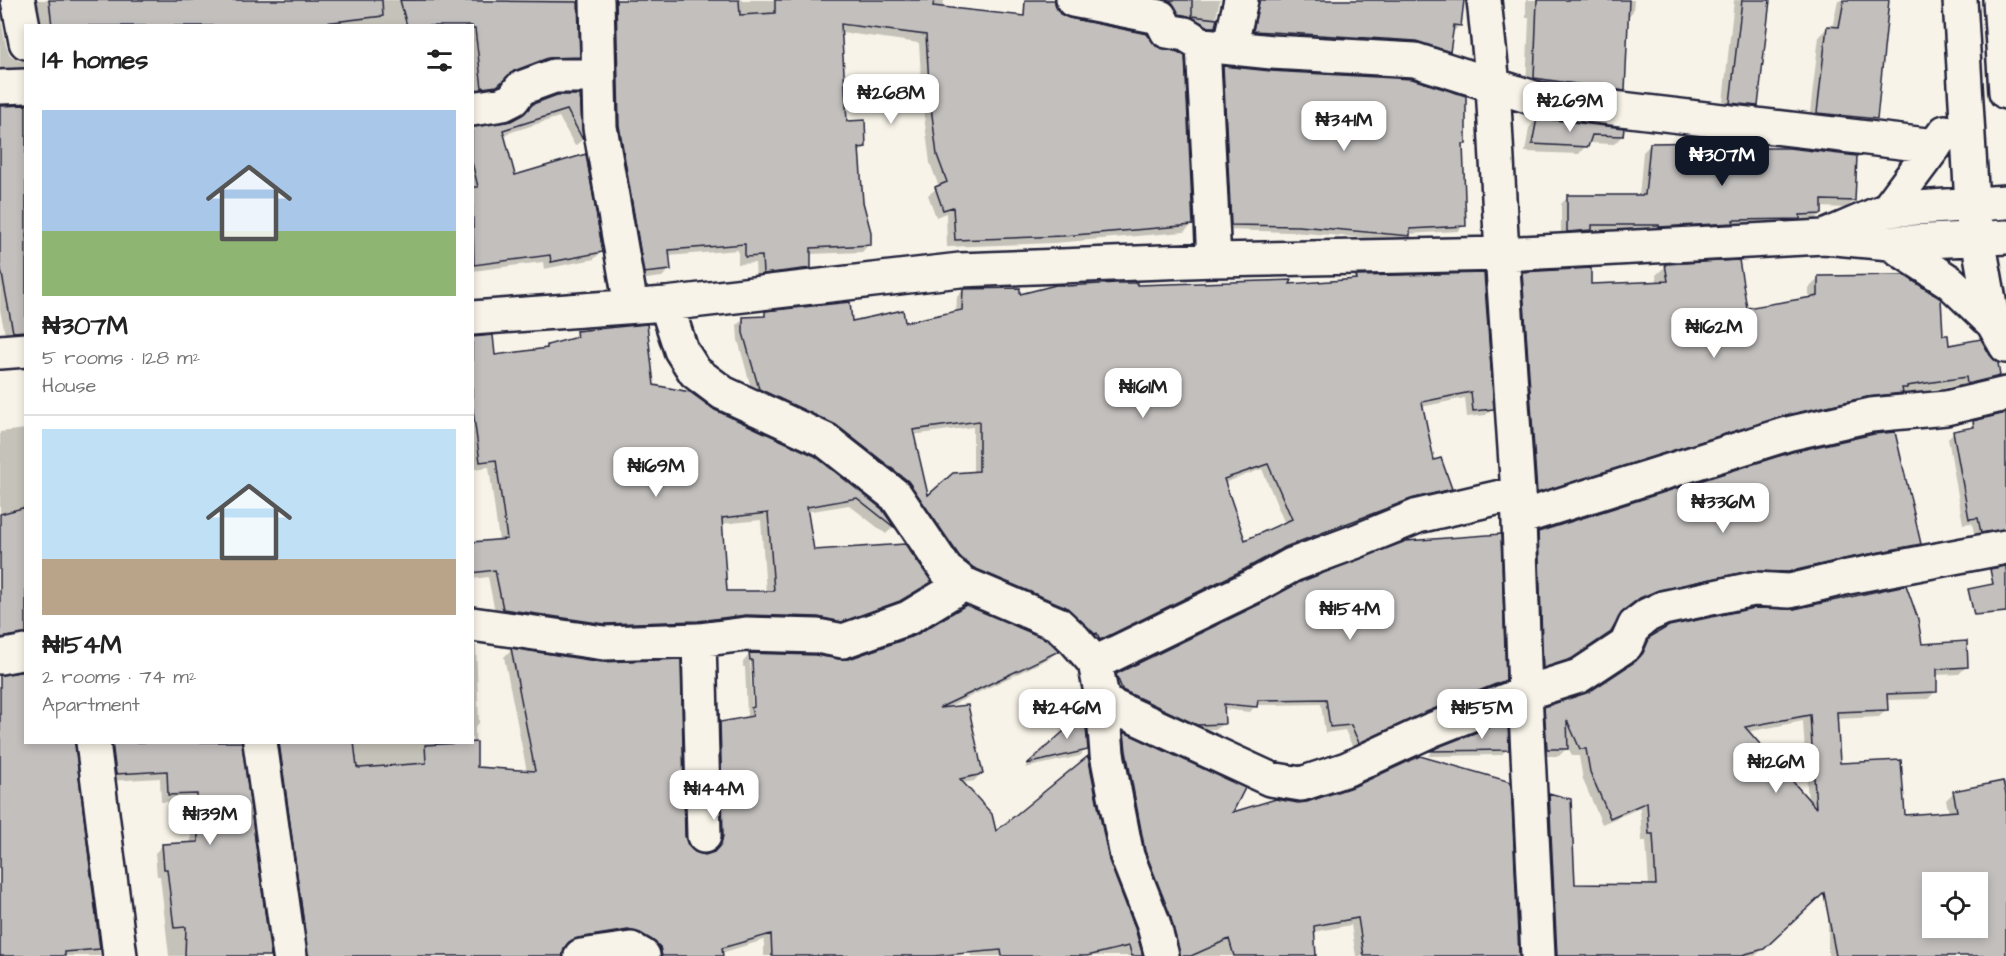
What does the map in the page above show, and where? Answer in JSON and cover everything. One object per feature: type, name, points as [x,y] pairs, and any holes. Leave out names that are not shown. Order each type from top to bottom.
[{"type":"street","points":[[18,0],[24,32]]},
{"type":"street","points":[[597,0],[600,127],[631,306]]},
{"type":"street","points":[[1073,0],[1160,16],[1167,31],[1185,34],[1217,46],[1415,60],[1537,99],[1935,146]]},
{"type":"street","points":[[1214,260],[1217,46],[1242,0]]},
{"type":"street","points":[[1484,0],[1493,85],[1518,505],[1538,956]]},
{"type":"street","points":[[1960,0],[1972,204],[1992,238],[2000,335]]},
{"type":"street","points":[[2000,0],[2006,92]]},
{"type":"street","points":[[474,109],[503,104],[513,99],[521,88],[554,76],[598,76]]},
{"type":"street","points":[[0,87],[24,86]]},
{"type":"street","points":[[1887,210],[1935,146],[1965,100]]},
{"type":"street","points":[[1824,237],[1887,210],[2006,202]]},
{"type":"street","points":[[474,318],[666,304],[960,270],[1214,260],[1502,254],[1824,237],[1890,243],[1992,238]]},
{"type":"street","points":[[1890,243],[1950,282],[2000,335]]},
{"type":"street","points":[[666,304],[681,350],[695,372],[723,393],[825,440],[896,496],[945,570],[964,584],[1058,624],[1095,663],[1103,702],[1107,754],[1127,856],[1153,922],[1162,956]]},
{"type":"street","points":[[0,352],[24,350]]},
{"type":"street","points":[[1095,663],[1254,586],[1292,565],[1418,516],[1518,505],[1787,434],[1871,415],[1946,408],[2006,394]]},
{"type":"street","points":[[1103,702],[1270,779],[1301,784],[1347,769],[1431,730],[1525,693],[1580,676],[1626,645],[1635,625],[1648,615],[1663,608],[1753,589],[1790,591],[1848,577],[2006,547]]},
{"type":"street","points":[[474,624],[604,643],[699,640],[746,634],[817,636],[843,641],[908,618],[964,584]]},
{"type":"street","points":[[699,640],[704,836]]},
{"type":"street","points":[[0,657],[24,652]]},
{"type":"street","points":[[93,744],[120,956]]},
{"type":"street","points":[[260,744],[290,956]]},
{"type":"street","points":[[581,956],[631,949],[643,956]]},
{"type":"building","points":[[49,0],[382,0],[383,16],[325,24],[52,24]]},
{"type":"building","points":[[400,0],[578,2],[580,57],[548,58],[514,71],[497,86],[482,88],[474,24],[406,24]]},
{"type":"building","points":[[616,0],[739,0],[740,15],[775,13],[775,0],[934,0],[933,6],[1024,16],[1025,0],[1055,0],[1060,14],[1069,18],[1147,34],[1156,46],[1185,56],[1193,225],[1063,236],[955,240],[953,207],[943,210],[935,187],[947,182],[937,155],[930,99],[926,35],[841,24],[847,121],[865,120],[866,147],[859,148],[863,202],[871,232],[871,245],[811,248],[811,268],[763,274],[762,256],[745,257],[745,244],[669,250],[671,270],[644,273],[619,125]]},
{"type":"building","points":[[1167,0],[1192,0],[1192,16],[1217,19],[1215,27],[1209,27],[1179,14],[1172,2]]},
{"type":"building","points":[[1259,0],[1464,0],[1461,26],[1454,25],[1450,52],[1416,41],[1253,31]]},
{"type":"building","points":[[1537,0],[1629,0],[1625,91],[1534,78]]},
{"type":"building","points":[[1742,0],[1770,0],[1758,106],[1730,103]]},
{"type":"building","points":[[1844,0],[1889,0],[1877,119],[1817,113],[1827,26],[1839,27]]},
{"type":"building","points":[[1223,66],[1412,79],[1466,96],[1466,144],[1463,144],[1466,226],[1410,229],[1410,236],[1299,226],[1231,225]]},
{"type":"building","points":[[557,95],[580,95],[583,140],[567,110],[503,130],[515,175],[586,154],[603,252],[551,262],[550,255],[474,265],[474,187],[478,187],[474,170],[474,127],[511,121],[522,115],[533,104]]},
{"type":"building","points":[[24,105],[24,331],[13,332],[0,264],[0,106]]},
{"type":"building","points":[[1537,118],[1624,128],[1623,136],[1592,135],[1588,147],[1532,144]]},
{"type":"building","points":[[1718,139],[1754,144],[1754,148],[1789,148],[1857,156],[1855,201],[1822,200],[1822,214],[1800,215],[1800,219],[1733,220],[1734,223],[1659,227],[1659,225],[1592,225],[1592,230],[1567,232],[1567,195],[1645,195],[1650,143],[1718,142]]},
{"type":"building","points":[[1739,260],[1747,308],[1818,296],[1818,276],[1904,275],[1941,299],[1943,335],[1948,335],[1949,345],[1981,339],[1990,355],[1998,363],[2000,376],[1967,384],[1966,377],[1907,386],[1907,388],[1902,388],[1903,393],[1867,397],[1783,416],[1537,493],[1522,272],[1591,268],[1591,284],[1668,281],[1665,264]]},
{"type":"building","points":[[1484,273],[1494,409],[1473,411],[1471,392],[1422,402],[1434,460],[1441,458],[1452,489],[1411,499],[1285,547],[1100,640],[1097,633],[1095,634],[1066,607],[974,568],[960,557],[908,481],[836,425],[759,389],[743,333],[743,317],[765,316],[765,311],[850,302],[852,321],[903,310],[905,322],[962,310],[963,289],[1020,288],[1020,294],[1056,285],[1292,280],[1290,284],[1357,279],[1356,276]],"holes":[[[979,421],[979,471],[953,473],[928,495],[913,430]],[[1268,464],[1292,519],[1245,540],[1224,479]]]},
{"type":"building","points":[[647,324],[654,385],[690,392],[715,410],[815,456],[882,509],[895,528],[857,498],[807,507],[814,550],[905,544],[932,582],[900,601],[842,622],[818,617],[746,615],[698,621],[605,624],[503,609],[495,570],[474,573],[474,542],[507,539],[496,460],[480,462],[474,418],[474,337],[493,335],[495,355],[547,348],[547,345],[577,337],[576,331]],"holes":[[[768,513],[774,591],[727,591],[722,518]]]},
{"type":"building","points":[[2006,413],[2006,529],[1981,533],[1978,518],[1969,519],[1953,431],[1974,427],[1973,421]]},
{"type":"building","points":[[1895,432],[1921,544],[1788,572],[1749,571],[1659,590],[1640,598],[1624,610],[1611,632],[1571,659],[1543,668],[1538,532],[1792,452],[1874,434]]},
{"type":"building","points":[[24,508],[24,634],[0,638],[0,514]]},
{"type":"building","points":[[1501,534],[1506,680],[1424,713],[1359,743],[1351,725],[1330,727],[1326,699],[1258,700],[1257,707],[1224,704],[1225,724],[1197,725],[1120,689],[1122,689],[1116,674],[1300,582],[1406,541]]},
{"type":"building","points":[[2006,566],[2006,612],[1974,615],[1968,589],[1993,584],[1990,569]]},
{"type":"building","points":[[1906,585],[1918,619],[1922,644],[1967,641],[1968,667],[1937,669],[1937,692],[1887,694],[1888,710],[1837,712],[1840,763],[1901,760],[1905,815],[1957,811],[1953,791],[2003,781],[2006,794],[2006,956],[1836,956],[1824,893],[1764,949],[1738,956],[1557,956],[1549,793],[1571,799],[1575,884],[1656,885],[1653,834],[1649,834],[1647,802],[1610,818],[1590,772],[1586,749],[1580,749],[1567,720],[1568,749],[1547,749],[1544,707],[1589,692],[1636,661],[1643,653],[1650,637],[1669,626],[1754,608],[1794,609]],"holes":[[[1810,715],[1816,808],[1745,727]]]},
{"type":"building","points":[[966,605],[1048,640],[1059,651],[939,708],[968,705],[983,774],[960,779],[992,814],[996,831],[1088,756],[1109,860],[1135,928],[1143,956],[1132,956],[1129,946],[1087,956],[1002,956],[1001,950],[934,956],[772,956],[771,934],[722,948],[723,956],[662,956],[660,947],[652,940],[640,933],[628,930],[578,938],[569,942],[564,948],[563,956],[308,956],[279,744],[354,744],[359,768],[426,763],[425,745],[474,744],[477,742],[477,767],[535,771],[511,648],[602,662],[681,659],[685,836],[688,845],[695,852],[705,855],[714,852],[721,844],[723,836],[720,722],[753,716],[751,708],[754,707],[752,660],[750,660],[749,653],[815,655],[849,659],[914,636]]},
{"type":"building","points":[[24,671],[24,744],[75,744],[100,949],[65,952],[65,956],[0,956],[0,675]]},
{"type":"building","points":[[1080,693],[1082,693],[1084,705],[1088,750],[1027,764],[1082,715]]},
{"type":"building","points":[[1508,720],[1509,750],[1431,751],[1438,747]]},
{"type":"building","points":[[1124,732],[1245,788],[1233,812],[1276,799],[1298,803],[1307,802],[1355,786],[1420,756],[1511,782],[1519,956],[1364,956],[1358,918],[1314,926],[1316,956],[1234,956],[1229,939],[1191,956],[1180,956],[1170,915],[1145,851]]},
{"type":"building","points":[[112,744],[242,744],[271,956],[185,956],[186,927],[174,928],[162,844],[198,842],[197,794],[168,795],[167,771],[116,774]]}]
